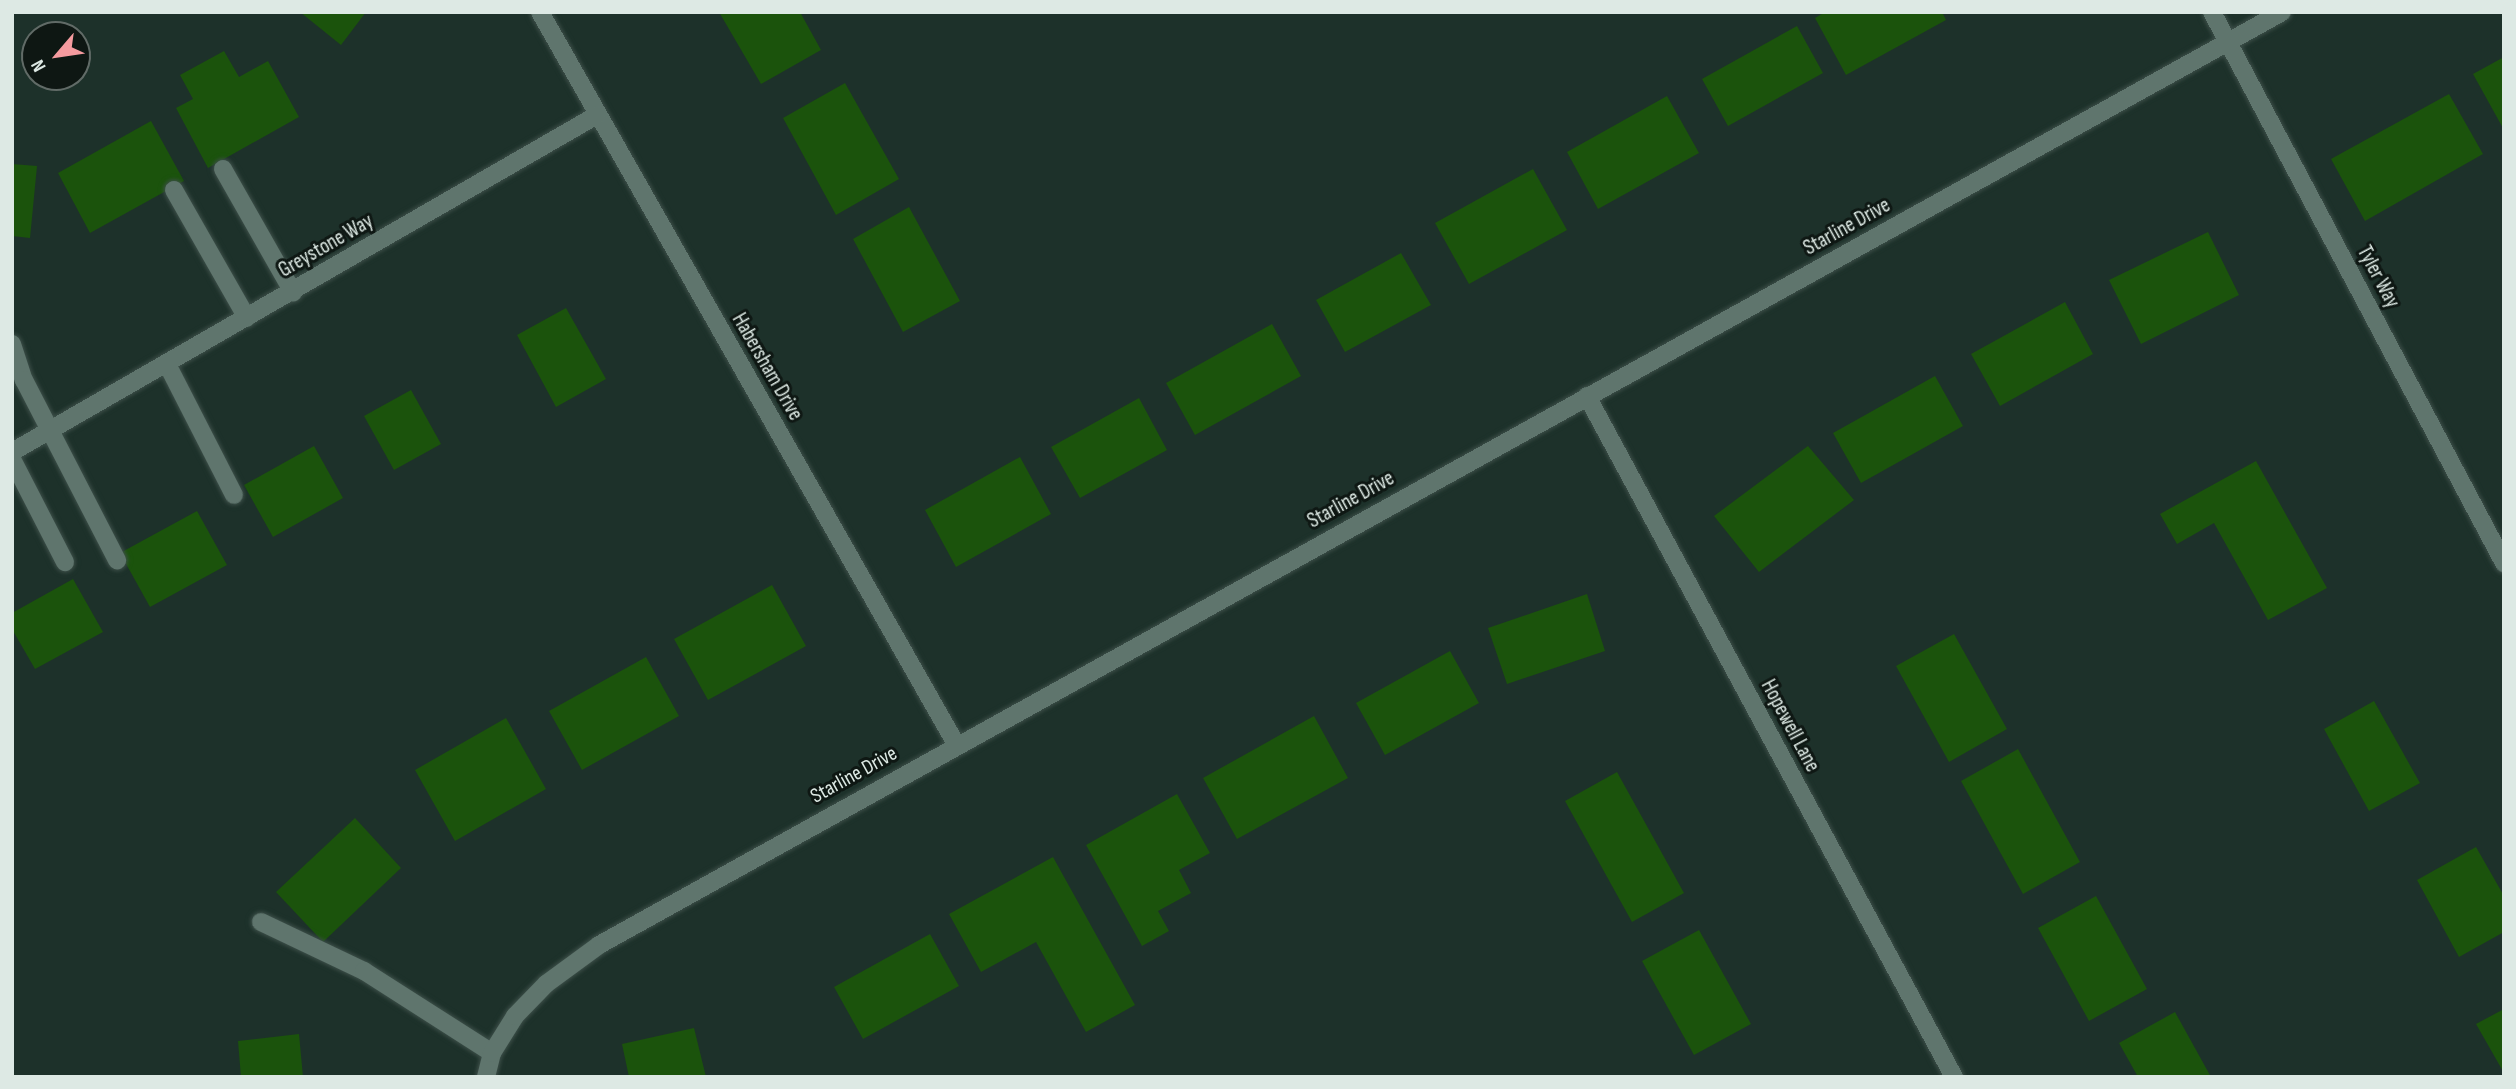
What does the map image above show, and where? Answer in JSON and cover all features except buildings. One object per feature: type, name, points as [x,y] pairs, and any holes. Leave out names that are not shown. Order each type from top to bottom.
[{"type":"street","name":"Habersham Drive","points":[[540,12],[956,744]]},
{"type":"street","name":"Tyler Way","points":[[2212,12],[2504,564]]},
{"type":"street","name":"Starline Drive","points":[[486,1077],[492,1053],[515,1016],[546,984],[599,945],[956,744],[2282,12]]},
{"type":"street","name":"Greystone Way","points":[[12,452],[597,115]]},
{"type":"street","points":[[223,169],[293,292]]},
{"type":"street","points":[[174,190],[247,318]]},
{"type":"street","points":[[12,344],[23,380],[117,560]]},
{"type":"street","points":[[167,364],[234,495]]},
{"type":"street","name":"Hopewell Lane","points":[[1587,396],[1954,1077]]},
{"type":"street","points":[[12,459],[65,562]]},
{"type":"street","points":[[261,922],[364,971],[492,1053]]}]
